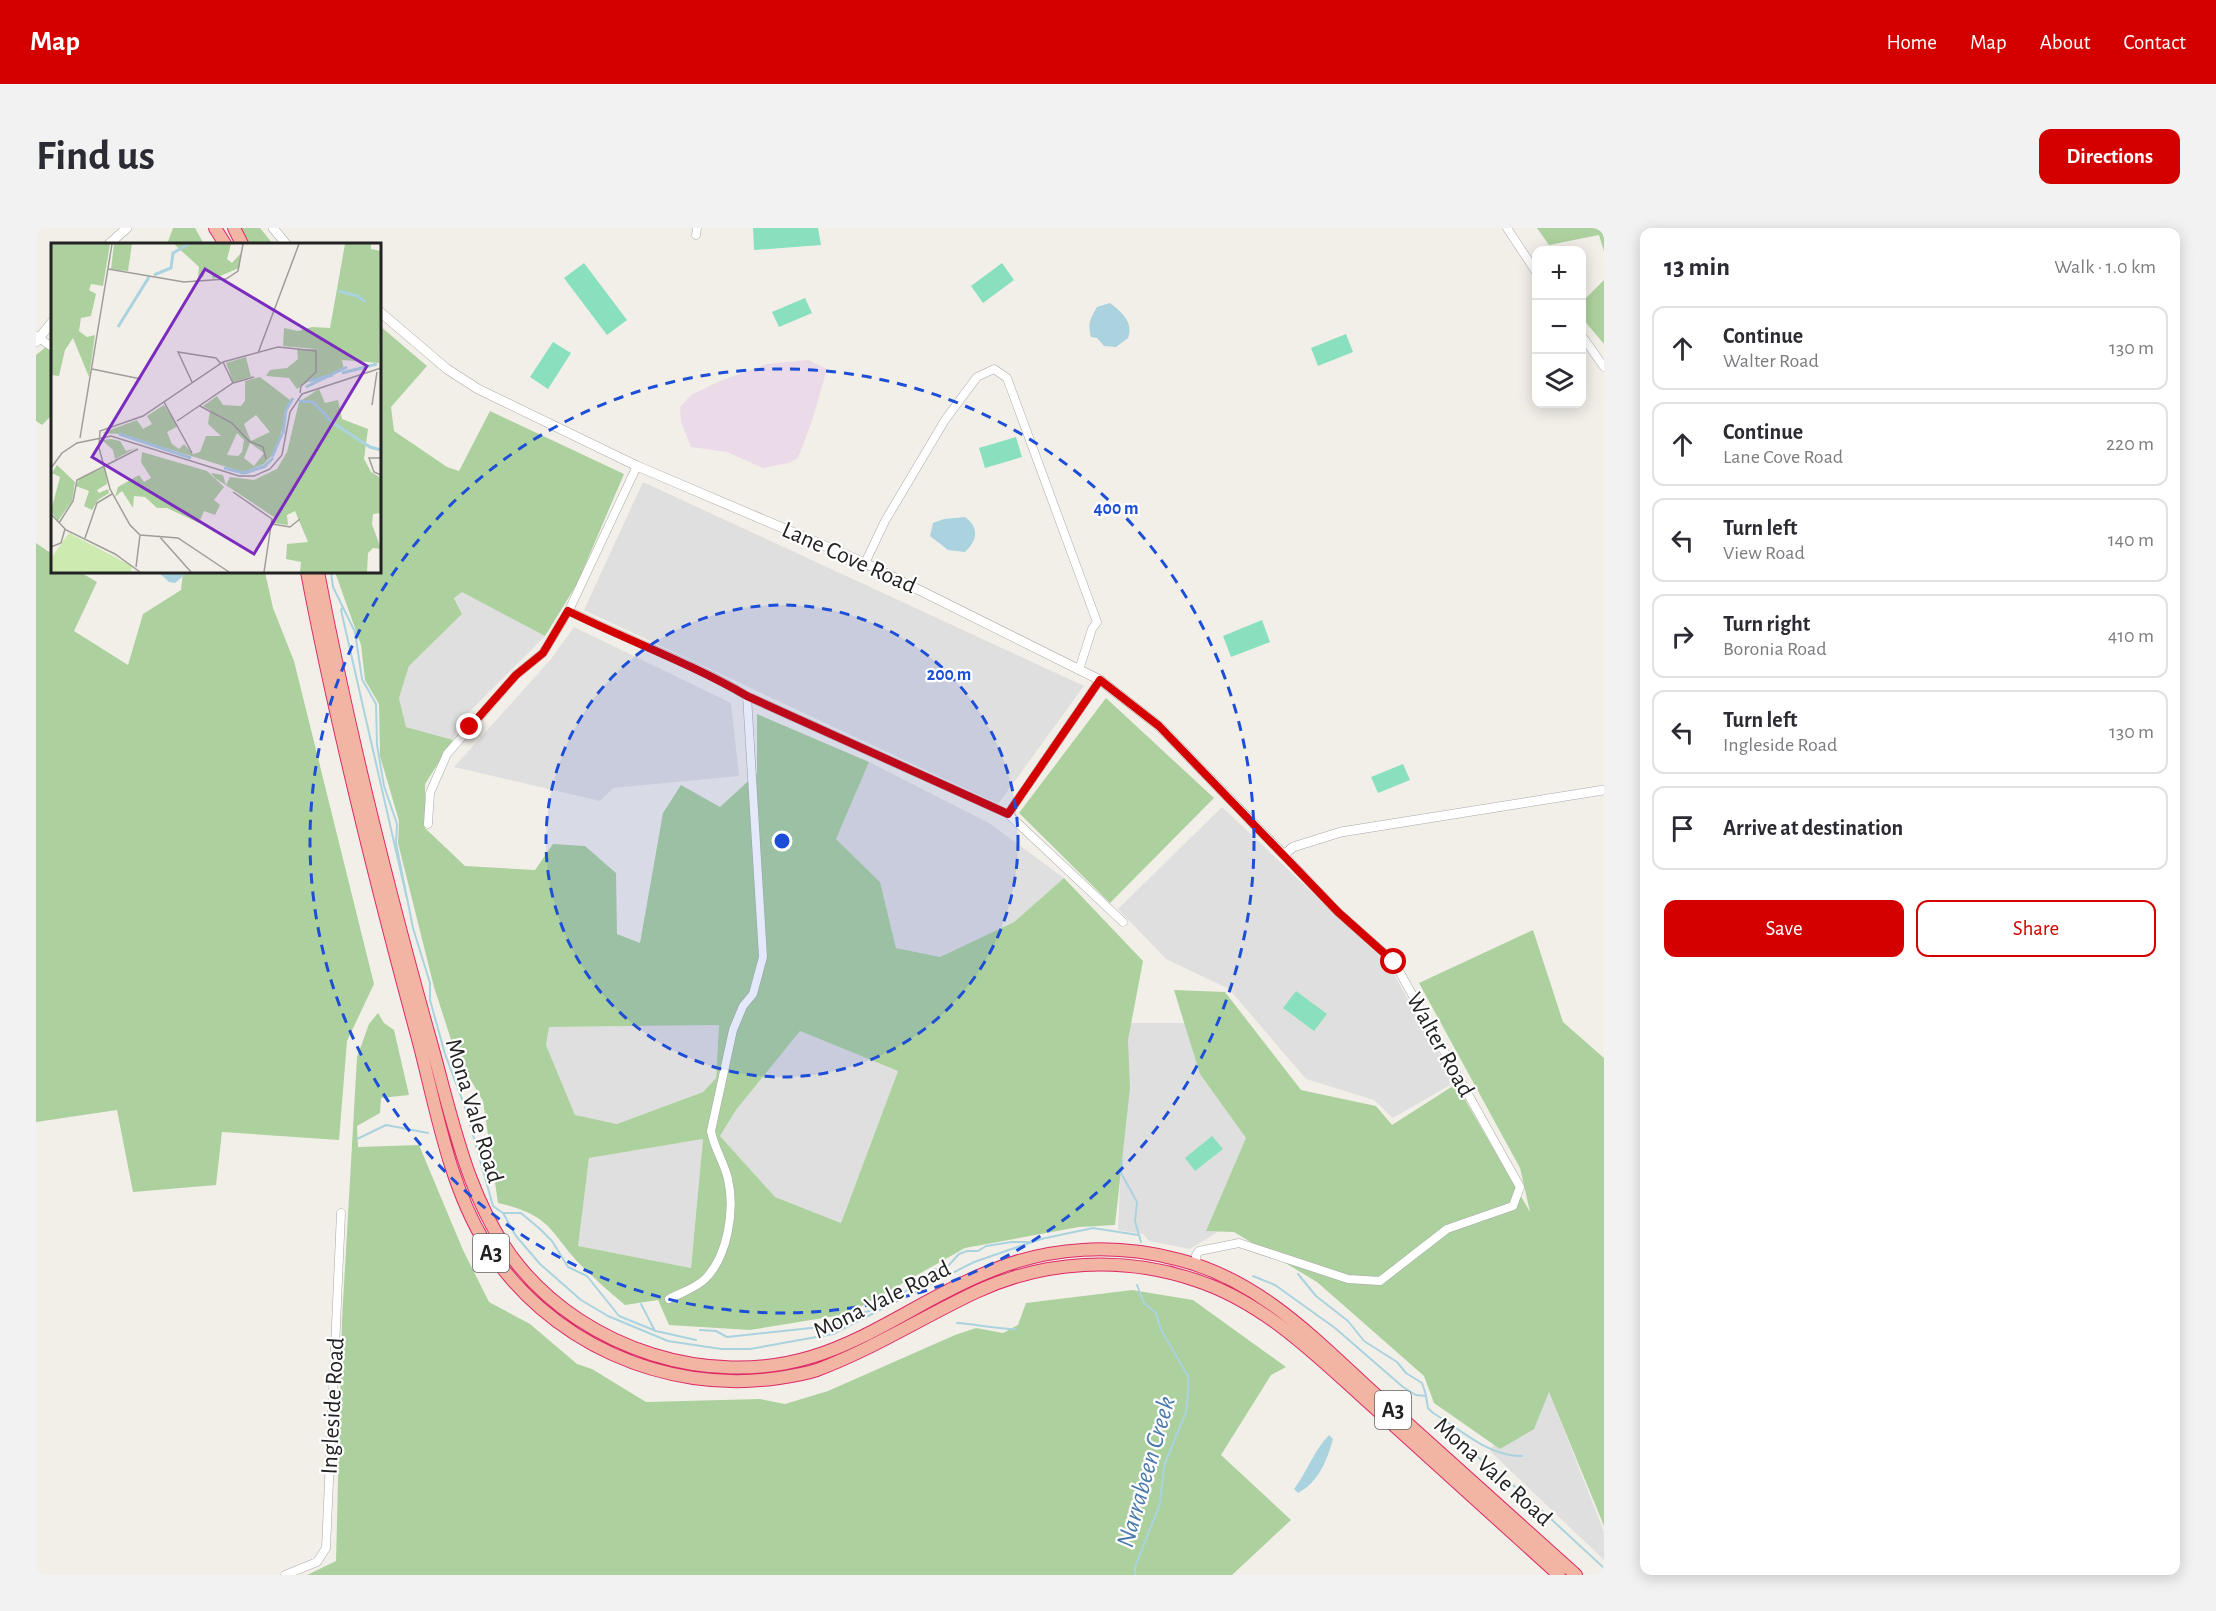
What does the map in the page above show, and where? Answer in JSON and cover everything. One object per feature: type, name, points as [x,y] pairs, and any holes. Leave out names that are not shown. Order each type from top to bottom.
[{"type":"highway","points":[[215,228],[224,243]]},
{"type":"highway","points":[[234,228],[242,243]]},
{"type":"highway","name":"Mona Vale Road","points":[[307,573],[361,825],[460,1196],[499,1264],[519,1287],[561,1324],[598,1348],[679,1378],[748,1383],[809,1373],[862,1353],[976,1292],[1038,1270],[1076,1265],[1116,1264],[1197,1280],[1248,1304],[1304,1345],[1558,1575]]},
{"type":"highway","name":"Mona Vale Road","points":[[318,573],[335,660],[395,914],[465,1164],[485,1213],[518,1266],[553,1300],[591,1328],[663,1359],[715,1367],[762,1368],[810,1358],[857,1340],[986,1272],[1060,1251],[1102,1249],[1150,1253],[1197,1265],[1234,1280],[1290,1316],[1576,1575]]},
{"type":"street","points":[[110,243],[127,228]]},
{"type":"street","points":[[273,228],[285,243]]},
{"type":"street","points":[[1507,228],[1532,266]]},
{"type":"street","name":"Lane Cove Road","points":[[381,313],[447,369],[478,389],[636,466],[865,563],[1100,680],[1159,726],[1284,855]]},
{"type":"street","points":[[51,323],[37,339],[51,346]]},
{"type":"street","points":[[1586,343],[1604,367]]},
{"type":"street","points":[[865,563],[885,520],[945,420],[978,377],[994,369],[1007,378],[1097,622],[1092,629],[1079,670]]},
{"type":"street","points":[[428,824],[430,793],[447,754],[510,682],[543,653],[568,611],[636,466]]},
{"type":"street","points":[[568,611],[622,638],[725,682],[747,696],[1008,814],[1123,922]]},
{"type":"street","points":[[1008,814],[1100,680]]},
{"type":"street","points":[[669,1299],[706,1278],[724,1249],[729,1233],[728,1178],[713,1142],[711,1131],[729,1042],[743,1006],[753,994],[763,957],[747,696]]},
{"type":"street","points":[[1284,855],[1293,847],[1341,832],[1604,790]]},
{"type":"street","name":"Walter Road","points":[[1197,1265],[1196,1256],[1199,1251],[1239,1243],[1348,1279],[1380,1281],[1447,1229],[1513,1206],[1520,1187],[1394,962],[1338,912],[1284,855]]},
{"type":"street","name":"Ingleside Road","points":[[287,1575],[317,1562],[326,1548],[341,1213]]},
{"type":"shaded area","points":[[808,360],[827,369],[812,421],[798,458],[789,463],[763,468],[727,452],[691,447],[681,422],[680,407],[691,395],[720,381],[767,364]]},
{"type":"shaded area","points":[[643,482],[1084,686],[998,804],[584,610]]},
{"type":"shaded area","points":[[462,591],[545,636],[462,719],[453,740],[406,727],[399,698],[409,666],[462,614],[454,597]]},
{"type":"shaded area","points":[[574,627],[731,703],[739,776],[613,788],[600,801],[454,767],[551,659]]},
{"type":"shaded area","points":[[869,762],[989,823],[1064,878],[1014,922],[940,957],[896,948],[880,882],[836,839]]},
{"type":"shaded area","points":[[1222,807],[1388,964],[1455,1082],[1393,1118],[1374,1100],[1306,1079],[1229,989],[1166,959],[1118,909]]},
{"type":"shaded area","points":[[1127,1023],[1195,1023],[1290,1088],[1224,1228],[1190,1249],[1149,1241],[1143,1234],[1118,1230]]},
{"type":"shaded area","points":[[719,1025],[716,1078],[703,1092],[617,1124],[575,1115],[546,1045],[549,1027]]},
{"type":"shaded area","points":[[800,1031],[898,1071],[841,1223],[775,1197],[720,1136],[736,1110]]},
{"type":"shaded area","points":[[703,1139],[691,1268],[577,1246],[589,1158]]},
{"type":"shaded area","points":[[1549,1391],[1604,1532],[1604,1560],[1489,1450]]},
{"type":"green space","points":[[173,228],[195,228],[203,243],[167,243]]},
{"type":"green space","points":[[240,228],[260,228],[272,243],[248,243]]},
{"type":"green space","points":[[753,228],[818,228],[821,245],[754,250]]},
{"type":"green space","points":[[1537,228],[1604,228],[1604,251],[1599,235],[1549,245]]},
{"type":"green space","points":[[584,263],[627,320],[607,335],[564,278]]},
{"type":"green space","points":[[1002,263],[1014,280],[983,303],[971,286]]},
{"type":"green space","points":[[1604,280],[1604,344],[1586,323],[1586,298]]},
{"type":"green space","points":[[805,298],[812,313],[779,327],[772,312]]},
{"type":"green space","points":[[381,327],[427,366],[391,407],[394,431],[447,467],[459,471],[490,411],[624,474],[577,584],[545,636],[462,592],[454,598],[462,614],[409,666],[399,698],[406,727],[453,740],[425,784],[425,828],[465,866],[535,870],[553,844],[585,846],[616,873],[617,934],[640,943],[663,813],[681,785],[720,807],[757,773],[757,714],[869,762],[836,839],[880,882],[896,948],[940,957],[1014,922],[1064,878],[1143,961],[1128,1040],[1130,1088],[1115,1225],[1079,1227],[965,1248],[848,1314],[750,1330],[669,1325],[658,1300],[625,1305],[587,1271],[542,1221],[517,1208],[498,1203],[483,1101],[456,1055],[434,987],[398,843],[399,821],[380,756],[379,704],[365,680],[361,645],[335,573],[381,573]],"holes":[[[719,1025],[716,1078],[703,1092],[617,1124],[575,1115],[546,1045],[549,1027]],[[800,1031],[898,1071],[841,1223],[775,1197],[720,1136],[736,1110]],[[703,1139],[691,1268],[578,1246],[589,1158]]]},
{"type":"green space","points":[[1346,334],[1353,352],[1318,366],[1311,348]]},
{"type":"green space","points":[[553,342],[571,353],[548,389],[530,377]]},
{"type":"green space","points":[[46,347],[51,352],[51,416],[42,425],[36,421],[36,355]]},
{"type":"green space","points":[[1016,437],[1022,457],[985,468],[979,448]]},
{"type":"green space","points":[[36,543],[51,553],[51,573],[82,573],[97,582],[74,631],[128,665],[143,614],[181,590],[183,573],[265,573],[273,608],[294,661],[374,984],[347,1041],[339,1140],[222,1132],[216,1185],[133,1192],[117,1110],[36,1122]]},
{"type":"green space","points":[[1262,620],[1270,642],[1231,657],[1223,636]]},
{"type":"green space","points":[[1106,698],[1214,798],[1110,903],[1019,813]]},
{"type":"green space","points":[[1403,764],[1410,780],[1378,793],[1371,777]]},
{"type":"green space","points":[[1533,930],[1563,1022],[1604,1058],[1604,1526],[1549,1392],[1534,1429],[1500,1449],[1434,1403],[1424,1376],[1317,1282],[1234,1232],[1206,1231],[1246,1138],[1200,1074],[1174,990],[1225,992],[1301,1090],[1376,1106],[1392,1125],[1456,1084],[1530,1212],[1520,1168],[1419,983]]},
{"type":"green space","points":[[1296,991],[1327,1014],[1314,1031],[1283,1008]]},
{"type":"green space","points":[[378,1013],[384,1023],[394,1030],[409,1095],[381,1098],[380,1113],[357,1126],[358,1147],[419,1145],[463,1250],[489,1302],[530,1324],[577,1364],[592,1369],[646,1402],[760,1399],[785,1404],[828,1391],[976,1328],[1003,1333],[1018,1325],[1026,1303],[1132,1290],[1193,1300],[1286,1367],[1271,1375],[1221,1455],[1291,1520],[1232,1575],[307,1575],[336,1561],[342,1320],[357,1057],[369,1024]]},
{"type":"green space","points":[[1212,1136],[1223,1149],[1195,1171],[1185,1158]]},
{"type":"water","points":[[1110,303],[1123,314],[1129,327],[1128,338],[1116,347],[1104,346],[1097,338],[1091,337],[1089,328],[1097,307]]},
{"type":"water","points":[[965,517],[973,526],[975,534],[965,552],[948,550],[930,536],[933,523],[944,519]]},
{"type":"water","points":[[159,573],[187,573],[175,583],[169,582]]},
{"type":"water","points":[[1329,1435],[1333,1439],[1321,1470],[1311,1483],[1298,1493],[1294,1489],[1319,1447]]},
{"type":"waterway","points":[[331,573],[333,587],[355,632],[362,679],[376,704],[377,745],[384,786],[397,824],[396,843],[413,928],[430,983],[430,1000],[445,1054],[466,1110],[493,1206],[503,1213],[521,1213],[540,1229],[552,1241],[568,1267],[587,1276],[619,1316],[656,1331],[696,1340]]},
{"type":"waterway","points":[[343,607],[341,610],[407,899]]},
{"type":"waterway","points":[[357,1139],[386,1125],[428,1133]]},
{"type":"waterway","points":[[1122,1160],[1121,1173],[1137,1202],[1135,1221],[1141,1242]]},
{"type":"waterway","points":[[503,1213],[516,1236],[540,1264],[581,1300],[608,1316],[668,1341],[721,1349],[750,1349],[833,1334],[974,1262],[1041,1239],[1093,1228],[1138,1235]]},
{"type":"waterway","points":[[700,1330],[716,1331],[727,1337],[839,1325],[851,1316],[869,1311],[902,1294],[931,1271],[949,1265],[959,1254],[978,1251],[986,1246],[1031,1242]]},
{"type":"waterway","points":[[1298,1274],[1316,1296],[1348,1321],[1364,1341],[1397,1362],[1406,1373],[1422,1383],[1426,1395]]},
{"type":"waterway","points":[[1253,1276],[1275,1285],[1335,1328],[1403,1387],[1416,1395],[1426,1396],[1428,1408],[1433,1413],[1486,1447],[1497,1452],[1522,1456]]},
{"type":"waterway","name":"Narrabeen Creek","points":[[1135,1575],[1135,1567],[1160,1504],[1164,1466],[1186,1412],[1188,1392],[1188,1376],[1161,1330],[1156,1313],[1144,1303],[1137,1285]]},
{"type":"waterway","points":[[641,1304],[655,1331]]},
{"type":"waterway","points":[[957,1323],[1016,1329]]},
{"type":"waterway","points":[[1469,1450],[1524,1494],[1604,1568]]},
{"type":"route","points":[[470,727],[516,675],[543,653],[568,611],[622,638],[725,682],[747,696],[797,717],[892,763],[1008,814],[1100,680],[1159,726],[1338,912],[1394,962]]}]
